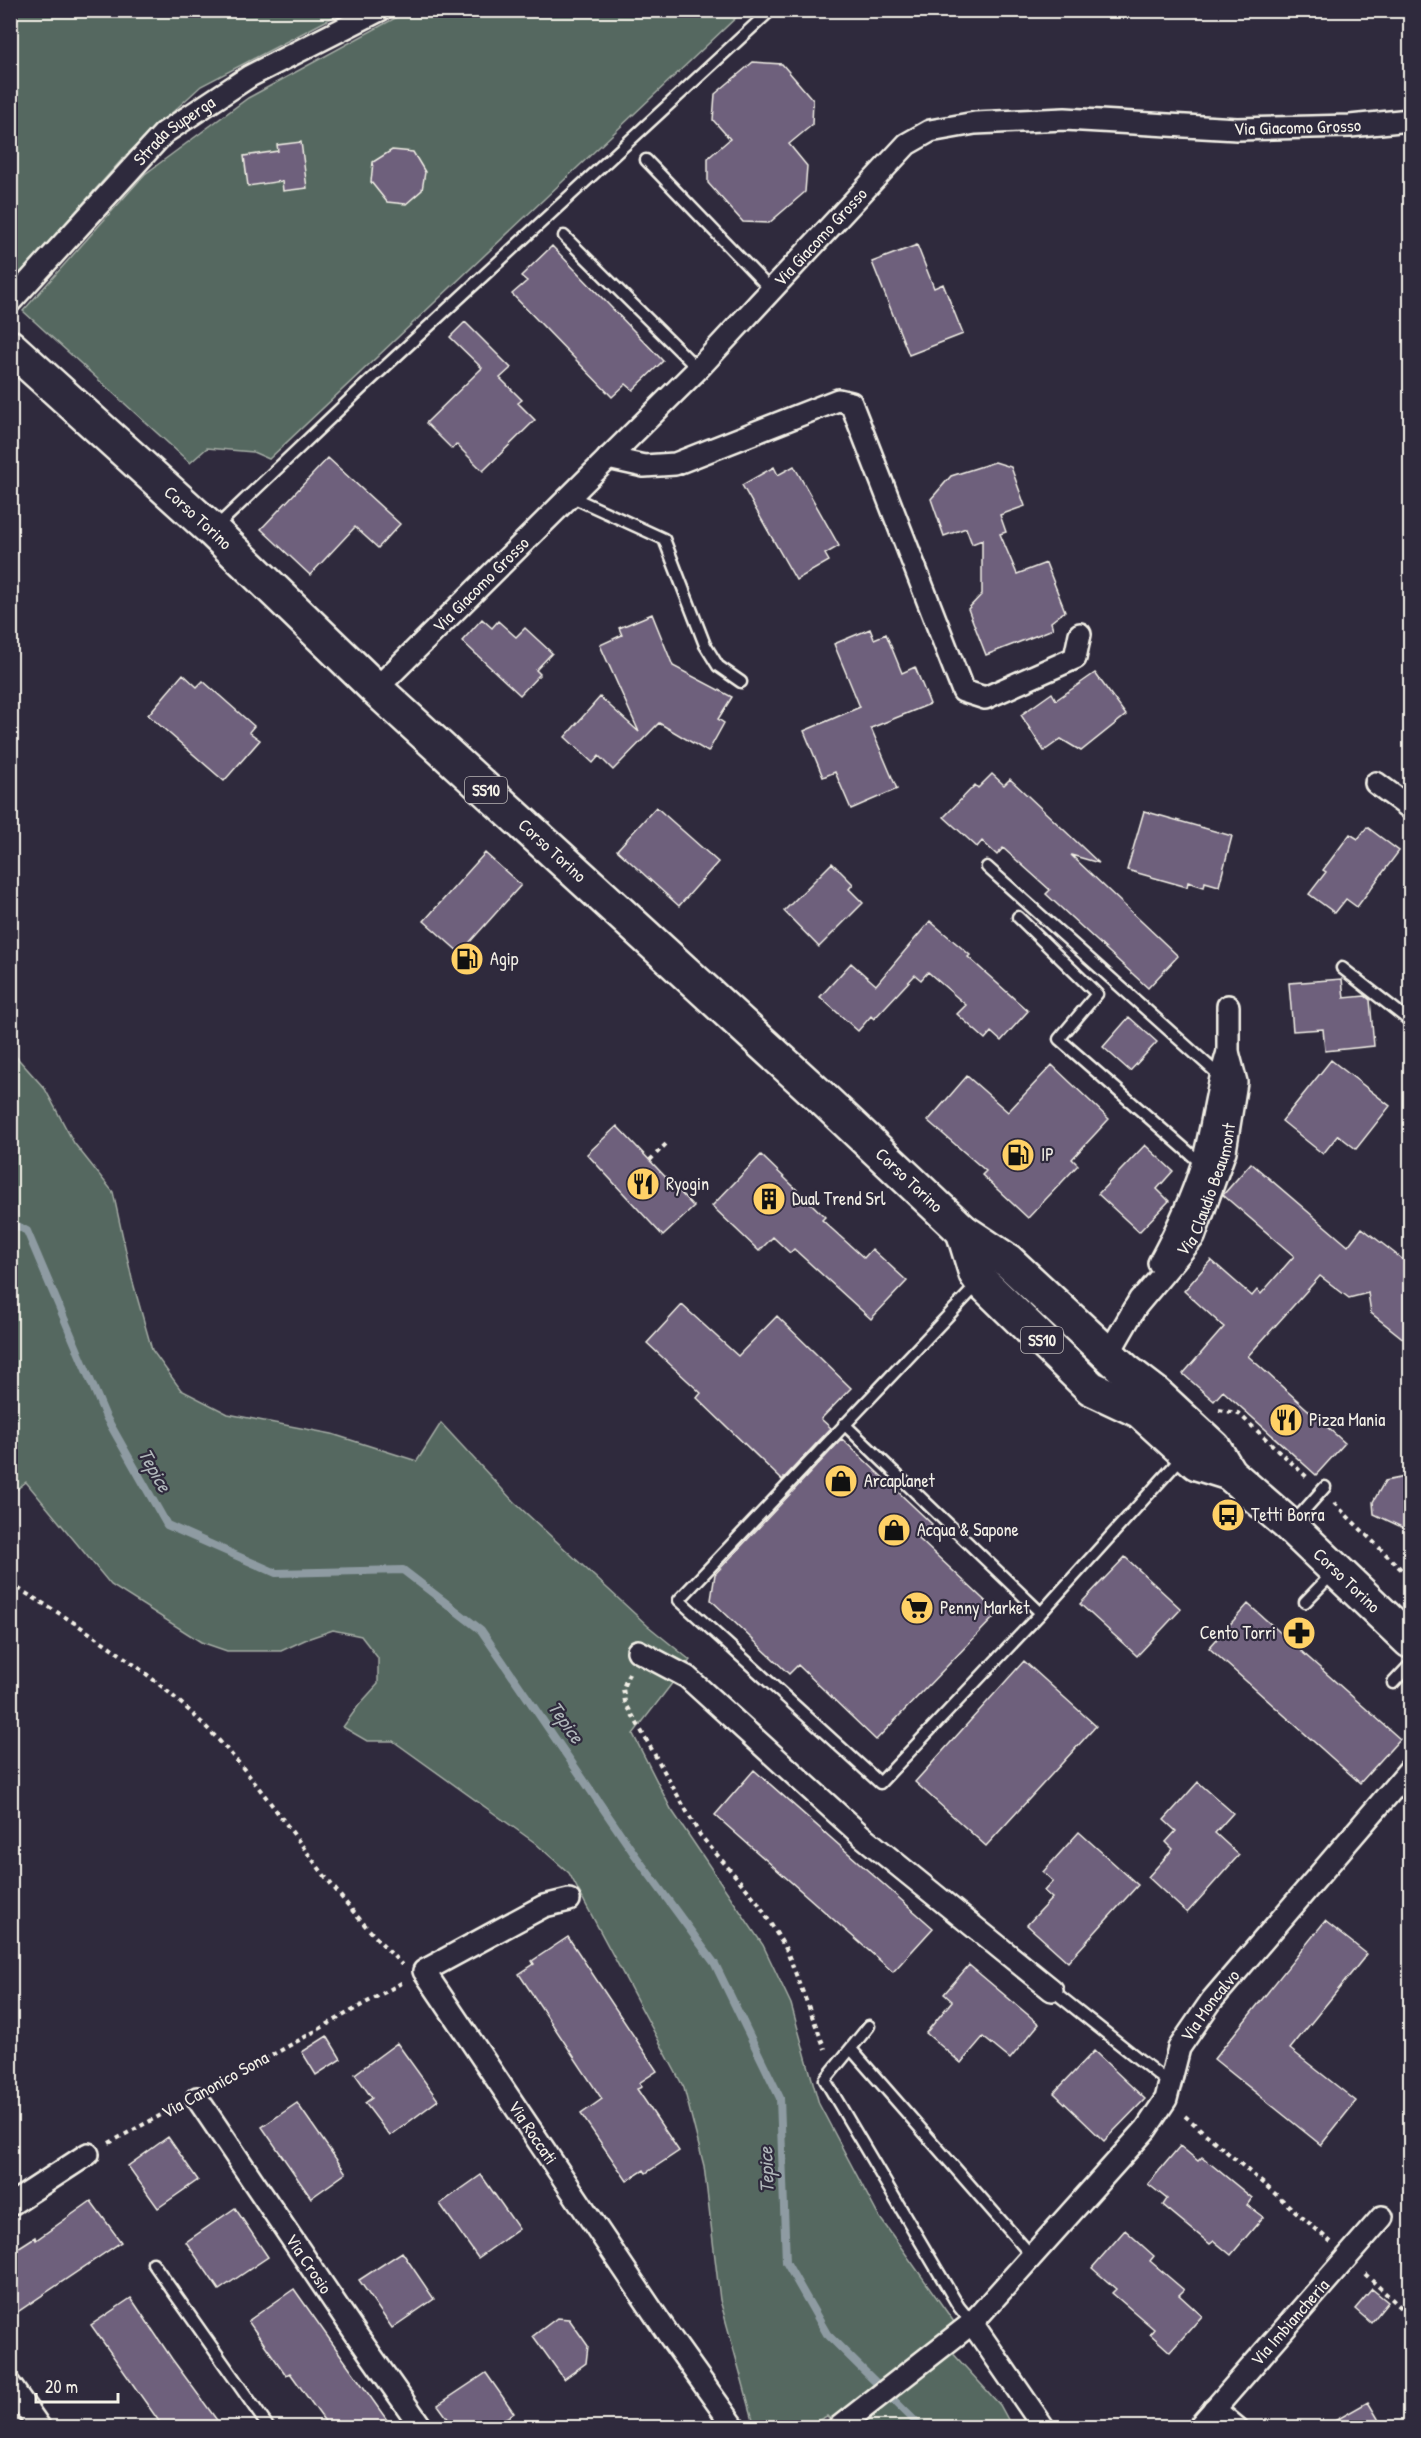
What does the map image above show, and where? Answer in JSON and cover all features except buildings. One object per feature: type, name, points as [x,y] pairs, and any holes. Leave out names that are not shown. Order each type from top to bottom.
[{"type":"main road","name":"Corso Torino","points":[[10,347],[213,531],[376,689],[831,1106],[963,1231],[988,1273],[1113,1372],[1155,1393],[1214,1448],[1229,1473],[1290,1526],[1410,1641]]},
{"type":"main road","name":"Corso Torino","points":[[1113,1372],[1140,1411],[1185,1454],[1197,1463],[1229,1473]]},
{"type":"street","name":"Strada Superga","points":[[10,302],[164,133],[250,76],[380,10]]},
{"type":"street","name":"Via Giacomo Grosso","points":[[376,689],[698,369],[907,144],[930,131],[975,123],[1065,119],[1237,129],[1350,126],[1410,120]]},
{"type":"street","points":[[608,458],[644,466],[675,464],[838,400],[851,403],[963,691],[985,698],[1075,658],[1080,634]]},
{"type":"street","points":[[1376,783],[1410,808]]},
{"type":"street","name":"Via Claudio Beaumont","points":[[1133,1310],[1194,1237],[1225,1151],[1236,1082],[1228,1052],[1228,1006]]},
{"type":"street","name":"Via Claudio Beaumont","points":[[1113,1372],[1133,1310],[1183,1218],[1202,1164],[1228,1052]]},
{"type":"street","points":[[638,1651],[687,1677],[862,1836],[1052,1990]]},
{"type":"street","name":"Via Moncalvo","points":[[841,2426],[965,2329],[1146,2129],[1168,2092],[1179,2048],[1212,2000],[1410,1769]]},
{"type":"street","points":[[418,1974],[544,1906],[569,1900]]},
{"type":"street","name":"Via Roccati","points":[[418,1974],[735,2427]]},
{"type":"street","name":"Via Crosio","points":[[197,2098],[358,2337],[422,2427]]},
{"type":"street","points":[[10,2205],[88,2154]]},
{"type":"street","name":"Via Imbiancheria","points":[[1198,2427],[1382,2217]]},
{"type":"street","points":[[965,2329],[1044,2427]]},
{"type":"street","points":[[10,2385],[40,2427]]},
{"type":"street","points":[[1214,2409],[1237,2427]]},
{"type":"lane","points":[[213,531],[372,379],[771,10]]},
{"type":"lane","points":[[646,160],[772,291]]},
{"type":"lane","points":[[564,236],[698,369]]},
{"type":"lane","points":[[570,496],[664,539],[705,645],[718,666],[741,682]]},
{"type":"lane","points":[[987,867],[1221,1076]]},
{"type":"lane","points":[[1018,917],[1097,994],[1059,1039],[1202,1164]]},
{"type":"lane","points":[[1342,968],[1410,1021]]},
{"type":"lane","points":[[988,1273],[679,1600],[880,1783],[1041,1613],[1185,1454]]},
{"type":"lane","points":[[844,1424],[1041,1613]]},
{"type":"lane","points":[[1290,1526],[1324,1487]]},
{"type":"lane","points":[[1305,1602],[1336,1570]]},
{"type":"lane","points":[[1393,1683],[1410,1665]]},
{"type":"lane","points":[[1052,1990],[1168,2092]]},
{"type":"lane","points":[[869,2026],[825,2080],[959,2307],[965,2329]]},
{"type":"lane","points":[[851,2049],[1031,2255]]},
{"type":"lane","points":[[153,2263],[268,2427]]},
{"type":"path","points":[[650,1160],[667,1143]]},
{"type":"path","points":[[10,1584],[77,1623],[134,1664],[199,1720],[242,1767],[348,1905],[418,1974]]},
{"type":"path","points":[[638,1651],[622,1688],[625,1702],[700,1835],[757,1901],[786,1949],[833,2070]]},
{"type":"path","name":"Via Canonico Sona","points":[[88,2154],[174,2107],[197,2098],[261,2059],[418,1974]]},
{"type":"path","points":[[1168,2092],[1410,2316]]},
{"type":"green space","points":[[11,11],[345,11],[201,86],[126,155],[11,284]]},
{"type":"green space","points":[[408,11],[743,11],[269,459],[253,452],[207,448],[190,463],[23,311],[145,174],[248,98]]},
{"type":"green space","points":[[11,1051],[45,1089],[74,1143],[113,1192],[132,1279],[152,1350],[181,1390],[228,1414],[332,1434],[417,1461],[441,1423],[514,1502],[648,1626],[690,1660],[633,1734],[671,1809],[763,1945],[791,2004],[819,2104],[878,2215],[954,2322],[938,2337],[1000,2405],[1012,2427],[838,2427],[827,2416],[805,2427],[755,2427],[720,2300],[704,2166],[684,2088],[569,1873],[534,1842],[393,1741],[367,1741],[343,1727],[378,1684],[378,1658],[361,1636],[333,1630],[281,1651],[227,1651],[201,1642],[111,1585],[26,1482],[11,1494]]},
{"type":"waterway","name":"Tepice","points":[[10,1222],[27,1231],[106,1417],[167,1525],[276,1573],[403,1570],[481,1630],[635,1855],[715,1964],[780,2098],[786,2262],[827,2334],[922,2428]]},
{"type":"place","name":"Agip","points":[[467,959]]},
{"type":"place","name":"IP","points":[[1018,1155]]},
{"type":"place","name":"Ryogin","points":[[643,1184]]},
{"type":"place","name":"Dual Trend Srl","points":[[769,1199]]},
{"type":"place","name":"Pizza Mania","points":[[1286,1420]]},
{"type":"place","name":"Arcaplanet","points":[[841,1481]]},
{"type":"place","name":"Tetti Borra","points":[[1228,1515]]},
{"type":"place","name":"Acqua & Sapone","points":[[894,1530]]},
{"type":"place","name":"Penny Market","points":[[917,1608]]},
{"type":"place","name":"Cento Torri","points":[[1299,1633]]}]
